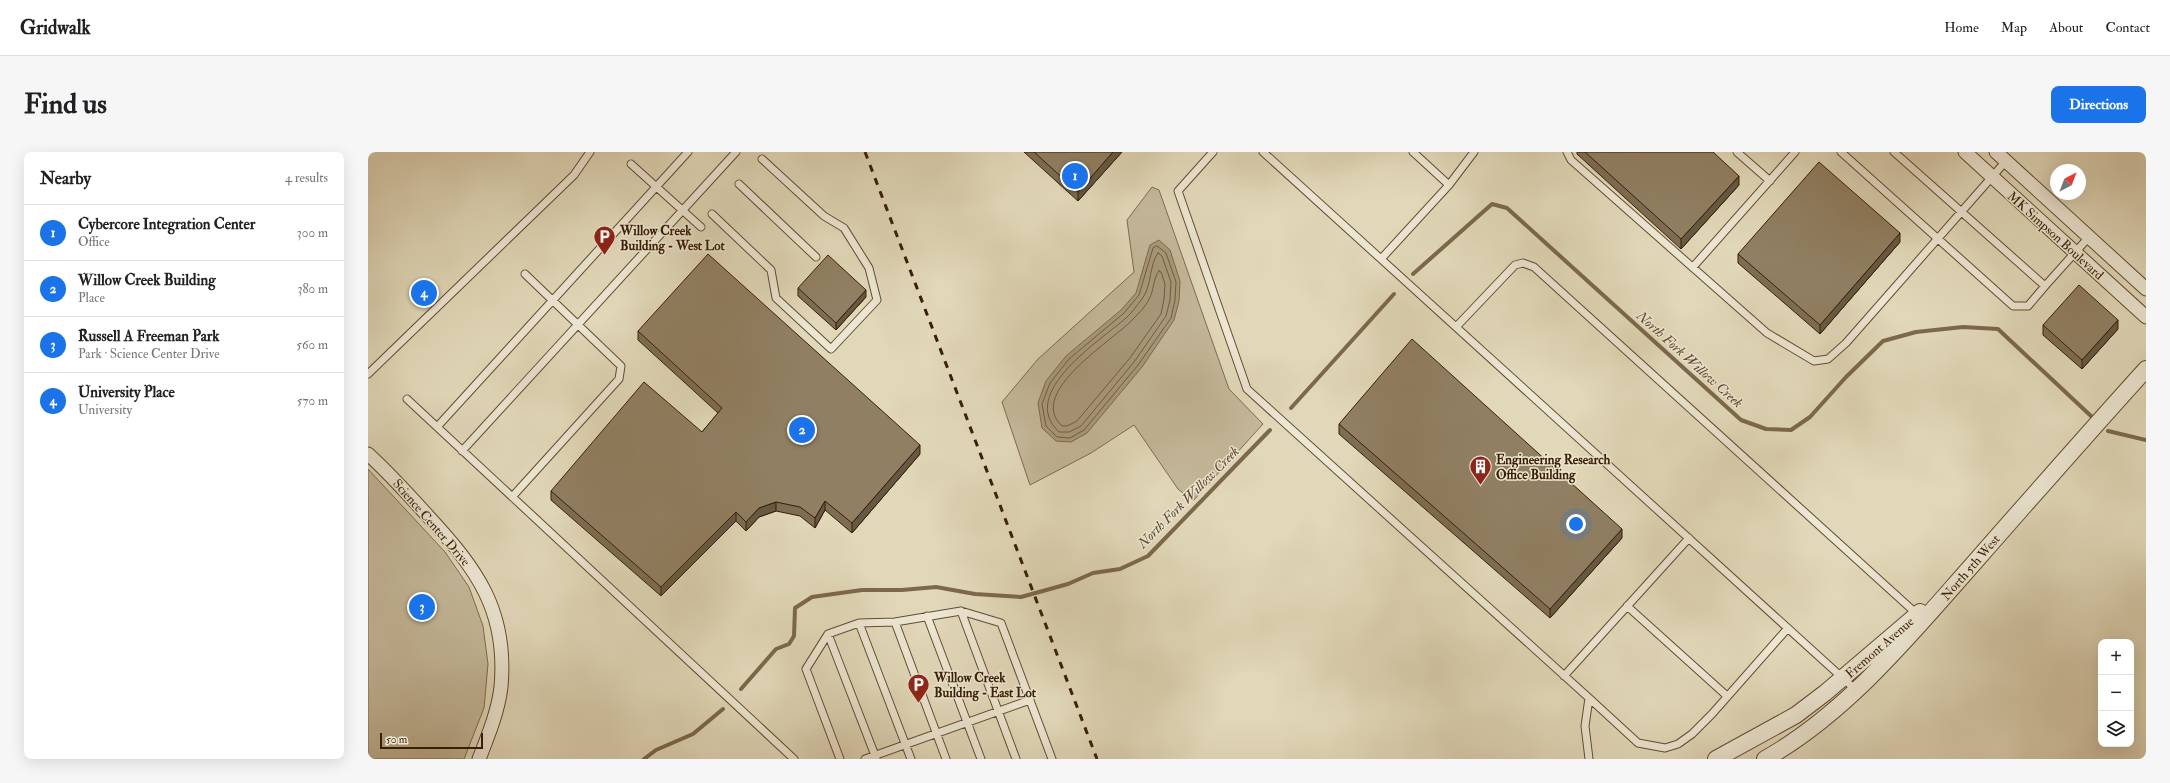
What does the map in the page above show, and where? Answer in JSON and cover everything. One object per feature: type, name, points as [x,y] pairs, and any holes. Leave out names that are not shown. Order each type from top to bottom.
[{"type":"street","name":"MK Simpson Boulevard","points":[[1965,152],[2146,317]]},
{"type":"street","name":"MK Simpson Boulevard","points":[[1996,152],[2146,289]]},
{"type":"street","name":"Fremont Avenue","points":[[1716,759],[1796,715],[1920,617],[2022,508],[2146,368]]},
{"type":"street","name":"Science Center Drive","points":[[368,454],[388,473],[461,552],[482,582],[496,618],[502,656],[501,688],[494,718],[479,759]]},
{"type":"street","points":[[1765,759],[1780,750],[1857,691],[1920,617]]},
{"type":"lane","points":[[368,374],[574,175],[590,152]]},
{"type":"lane","points":[[438,427],[688,152]]},
{"type":"lane","points":[[462,451],[736,152]]},
{"type":"lane","points":[[1213,152],[1178,191],[1248,389],[1638,743],[1665,748],[1678,744],[1692,734],[1788,628]]},
{"type":"lane","points":[[1263,152],[1857,691]]},
{"type":"lane","points":[[1413,152],[1449,185]]},
{"type":"lane","points":[[1381,259],[1449,185],[1474,152]]},
{"type":"lane","points":[[1567,152],[1571,160],[1766,333],[1814,361],[1828,358],[1846,343],[2006,161]]},
{"type":"lane","points":[[1737,152],[1770,181]]},
{"type":"lane","points":[[1693,267],[1795,152]]},
{"type":"lane","points":[[1841,152],[2014,306],[2028,306],[2089,237]]},
{"type":"lane","points":[[1894,152],[2045,286]]},
{"type":"lane","points":[[712,214],[772,270],[776,298],[831,349],[877,300],[869,268],[844,228],[824,216],[762,159]]},
{"type":"lane","points":[[631,164],[701,227]]},
{"type":"lane","points":[[739,184],[816,257]]},
{"type":"lane","points":[[1456,327],[1515,265],[1523,263],[1534,267],[1920,617]]},
{"type":"lane","points":[[512,498],[619,378],[621,366],[525,274]]},
{"type":"lane","points":[[407,398],[512,498],[794,759]]},
{"type":"lane","points":[[1564,676],[1688,538]]},
{"type":"lane","points":[[1627,606],[1727,696]]},
{"type":"lane","points":[[961,610],[1016,759]]},
{"type":"lane","points":[[840,759],[806,669],[828,634],[859,623],[895,622],[961,610],[1002,623],[1052,759]]},
{"type":"lane","points":[[927,616],[981,759]]},
{"type":"lane","points":[[895,622],[946,759]]},
{"type":"lane","points":[[859,623],[911,759]]},
{"type":"lane","points":[[828,634],[876,757]]},
{"type":"lane","points":[[1588,698],[1585,726],[1589,759]]},
{"type":"lane","points":[[865,759],[876,757],[906,744],[998,710],[1030,700]]},
{"type":"shaded area","points":[[1152,187],[1159,190],[1229,389],[1263,424],[1193,501],[1178,489],[1134,425],[1091,453],[1030,485],[1002,402],[1038,359],[1134,272],[1127,220]]},
{"type":"shaded area","points":[[368,469],[445,552],[469,587],[483,626],[488,664],[484,708],[464,759],[368,759]]},
{"type":"water","points":[[1159,240],[1170,250],[1180,281],[1179,301],[1174,320],[1142,367],[1087,433],[1071,442],[1056,441],[1042,428],[1038,403],[1046,381],[1066,356],[1121,310],[1136,293],[1150,245]]},
{"type":"building","points":[[1034,152],[1113,152],[1078,192]]},
{"type":"building","points":[[1585,152],[1713,152],[1739,176],[1681,239]]},
{"type":"building","points":[[1819,162],[1900,233],[1820,325],[1738,254]]},
{"type":"building","points":[[708,254],[920,445],[852,523],[825,501],[815,518],[800,507],[776,502],[759,508],[746,522],[736,512],[661,587],[551,491],[644,382],[702,432],[722,408],[638,331]]},
{"type":"building","points":[[828,255],[866,290],[836,323],[798,288]]},
{"type":"building","points":[[2079,285],[2118,320],[2082,360],[2043,325]]},
{"type":"building","name":"Engineering Research Office Building","points":[[1412,339],[1622,529],[1550,609],[1339,424]]},
{"type":"waterway","name":"North Fork Willow Creek","points":[[1413,274],[1492,204],[1507,208],[1741,420],[1766,429],[1791,430],[1810,417],[1846,377],[1883,341],[1916,332],[1963,327],[1998,329],[2091,416]]},
{"type":"waterway","name":"North Fork Willow Creek","points":[[1291,408],[1394,294]]},
{"type":"waterway","name":"North Fork Willow Creek","points":[[741,689],[776,649],[789,644],[794,636],[795,608],[812,597],[862,590],[902,590],[936,587],[975,594],[1021,597],[1068,584],[1093,573],[1120,569],[1148,556],[1270,430]]},
{"type":"waterway","name":"North Fork Willow Creek","points":[[2108,431],[2146,440]]},
{"type":"waterway","name":"North Fork Willow Creek","points":[[644,759],[656,750],[693,734],[723,709]]},
{"type":"railway","points":[[865,152],[1097,759]]},
{"type":"place","name":"Cybercore Integration Center","points":[[1075,176]]},
{"type":"place","name":"Willow Creek Building - West Lot","points":[[604,256]]},
{"type":"place","name":"University Place","points":[[424,293]]},
{"type":"place","name":"Willow Creek Building","points":[[802,430]]},
{"type":"place","name":"Engineering Research Office Building","points":[[1481,486]]},
{"type":"place","name":"Russell A Freeman Park","points":[[422,607]]},
{"type":"place","name":"Willow Creek Building - East Lot","points":[[918,704]]}]
